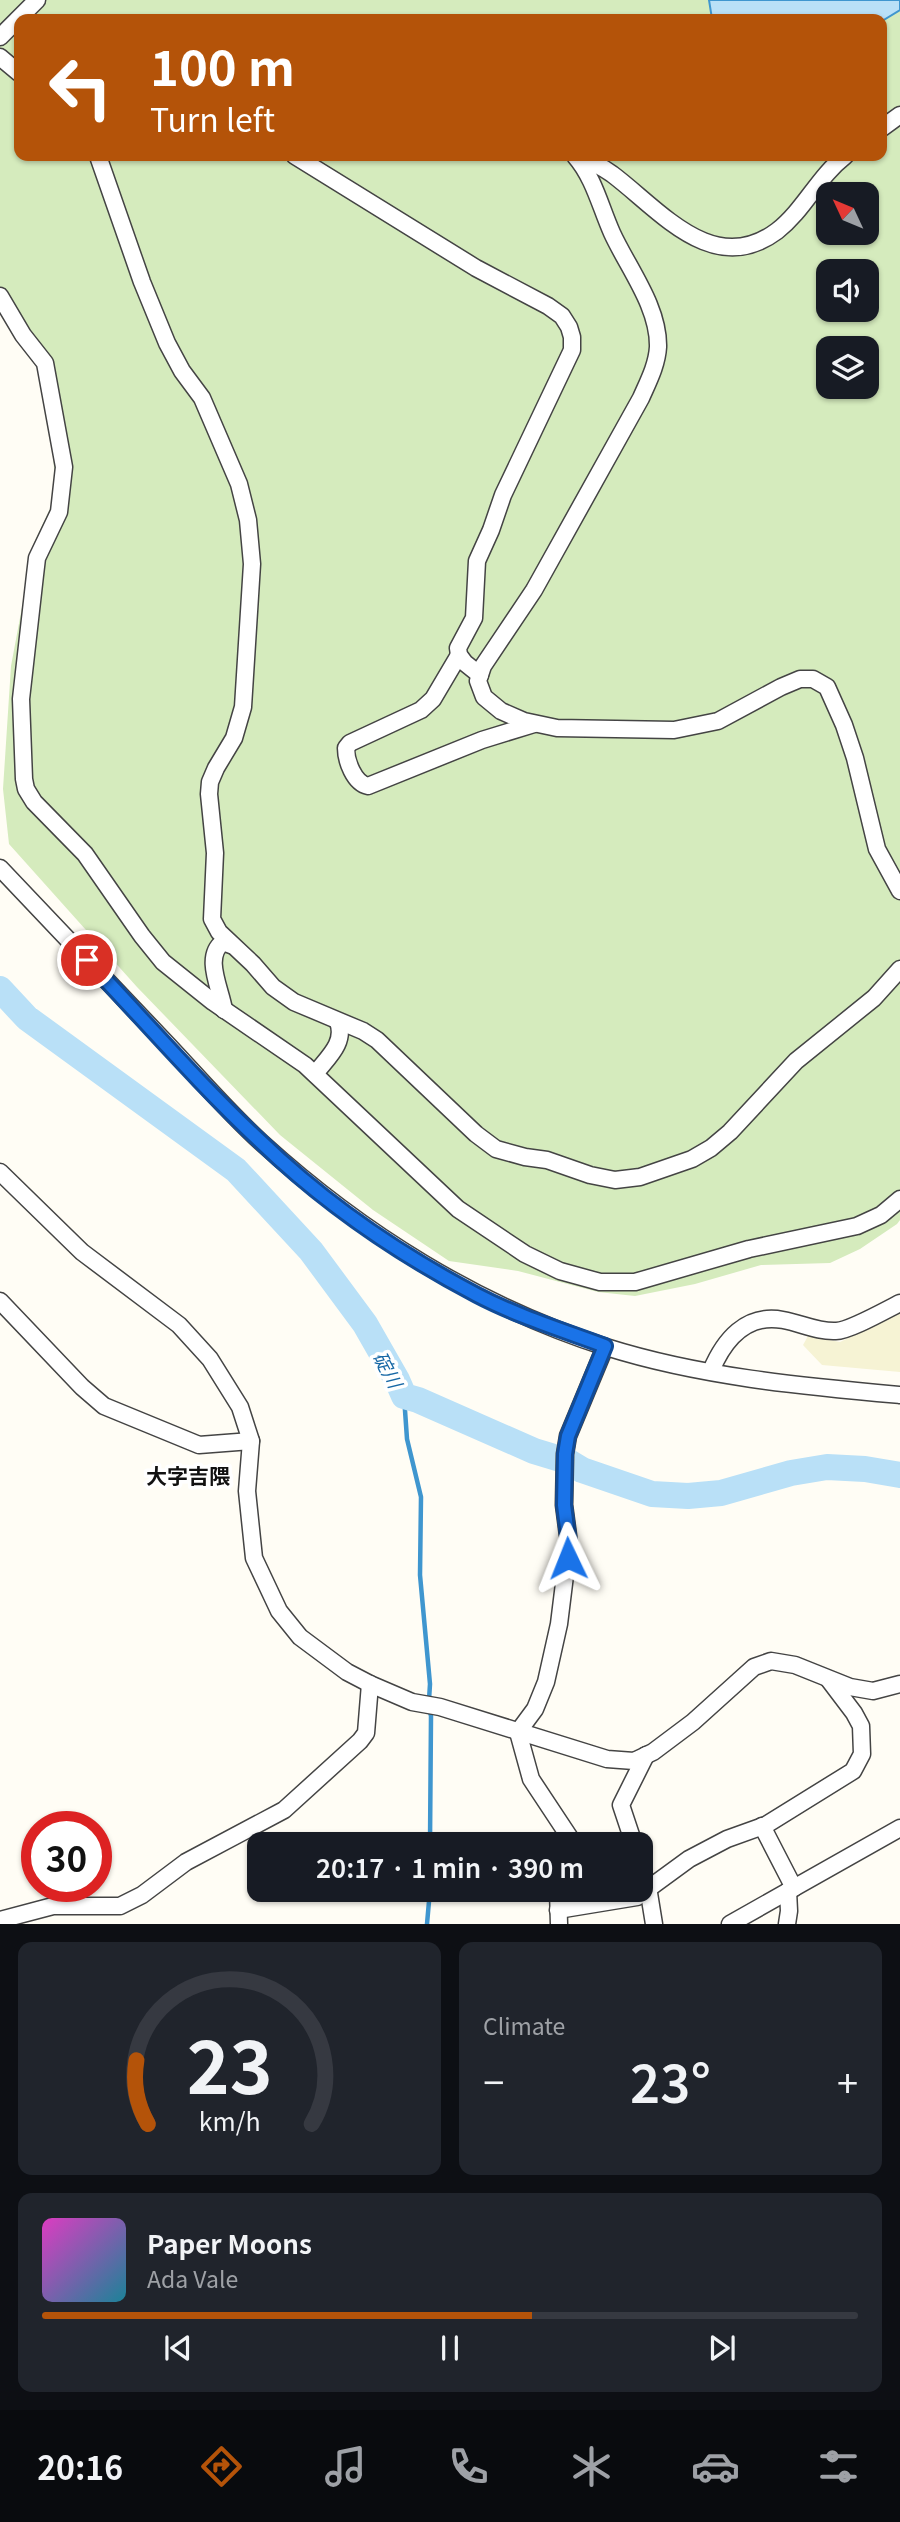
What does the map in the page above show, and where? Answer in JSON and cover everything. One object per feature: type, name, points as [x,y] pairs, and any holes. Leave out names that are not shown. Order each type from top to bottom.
[{"type":"street","points":[[23,14],[37,0]]},
{"type":"street","points":[[0,37],[14,23]]},
{"type":"street","points":[[0,57],[14,69]]},
{"type":"street","points":[[100,161],[142,282],[172,352],[202,398],[239,484],[248,520],[252,564],[243,707],[234,738],[210,782],[215,853],[212,919],[219,932],[273,987],[295,1002],[363,1031],[377,1041],[476,1134],[496,1149],[547,1160],[590,1175],[615,1180],[640,1177],[679,1164],[711,1149],[796,1061],[874,998],[900,969]]},
{"type":"street","points":[[303,161],[475,268],[548,306],[562,316],[572,337],[572,350],[559,383],[503,495],[491,530],[480,551],[475,574],[474,618],[461,638],[458,655],[433,699],[421,710],[350,743],[346,748],[346,756],[357,780],[368,786],[482,740],[537,723]]},
{"type":"street","points":[[581,161],[587,170],[611,231],[652,313],[658,346],[653,372],[641,398],[534,590],[483,666],[478,681],[484,697],[502,711],[557,728],[674,730],[718,721],[781,687],[800,679],[813,679],[827,687],[844,725],[855,758],[877,849],[900,891]]},
{"type":"street","points":[[586,161],[613,175],[660,217],[688,234],[711,245],[735,248],[776,232],[824,175],[839,161]]},
{"type":"street","points":[[0,296],[23,335],[45,363],[64,467],[60,512],[37,558],[21,699],[21,747],[26,789],[43,813],[85,854],[163,962],[224,1010],[305,1065],[458,1209],[525,1254],[561,1271],[600,1282],[635,1282],[749,1249],[857,1226],[881,1215],[900,1199]]},
{"type":"street","points":[[458,655],[480,675]]},
{"type":"street","points":[[0,868],[260,1141],[342,1209],[410,1256],[478,1296],[605,1346],[664,1362],[772,1383],[900,1395]]},
{"type":"street","points":[[224,1010],[213,960],[218,946],[223,942],[232,945]]},
{"type":"street","points":[[315,1074],[341,1039],[338,1022]]},
{"type":"street","points":[[0,1171],[82,1252],[179,1325],[210,1359],[240,1407],[251,1441],[247,1491],[254,1558],[279,1611],[300,1637],[321,1655],[370,1684],[412,1702],[440,1707],[607,1759],[634,1761],[692,1722],[754,1667],[771,1661],[795,1665],[850,1687],[873,1691],[900,1684]]},
{"type":"street","points":[[0,1301],[82,1387],[104,1406],[199,1444],[251,1441]]},
{"type":"street","points":[[712,1371],[719,1352],[731,1337],[747,1324],[760,1319],[781,1319],[822,1331],[839,1332],[900,1303]]},
{"type":"street","points":[[518,1732],[535,1709],[546,1682],[559,1624],[569,1543],[564,1505],[568,1436],[605,1346]]},
{"type":"street","points":[[653,1887],[689,1859],[727,1839],[762,1826],[816,1795],[858,1765],[862,1754],[860,1726],[854,1713],[827,1677]]},
{"type":"street","points":[[0,1920],[53,1906],[120,1906],[142,1895],[186,1862],[284,1810],[366,1733],[370,1684]]},
{"type":"street","points":[[518,1732],[531,1779],[566,1832]]},
{"type":"street","points":[[630,1832],[621,1805],[646,1755]]},
{"type":"street","points":[[762,1826],[791,1889],[787,1923]]},
{"type":"street","points":[[730,1923],[900,1828]]},
{"type":"street","points":[[558,1917],[618,1902]]},
{"type":"street","points":[[651,1902],[654,1923]]},
{"type":"shaded area","points":[[900,1313],[900,1372],[822,1365],[803,1345],[808,1336],[840,1342]]},
{"type":"green space","points":[[0,0],[900,0],[900,1220],[897,1224],[860,1249],[830,1263],[761,1265],[695,1284],[635,1296],[598,1292],[518,1271],[449,1261],[373,1210],[280,1135],[137,987],[9,844],[3,789],[11,666],[34,543],[56,496],[51,427],[36,362],[0,313]]},
{"type":"water","points":[[709,0],[900,0],[900,10],[887,18],[887,14],[711,14]]},
{"type":"waterway","name":"碇川","points":[[0,989],[27,1018],[236,1170],[311,1251],[365,1324],[404,1396],[534,1451],[567,1461],[582,1470],[652,1494],[688,1496],[721,1493],[791,1473],[827,1467],[865,1469],[900,1475]]},
{"type":"waterway","points":[[404,1396],[407,1439],[421,1497],[420,1575],[430,1684],[429,1700]]},
{"type":"waterway","points":[[429,1709],[430,1832]]},
{"type":"waterway","points":[[427,1924],[429,1902]]},
{"type":"district","name":"大字吉隈","points":[[188,1475]]},
{"type":"route","points":[[87,960],[260,1141],[342,1209],[410,1256],[478,1296],[605,1346],[568,1436],[564,1505],[569,1543],[568,1558]]}]
